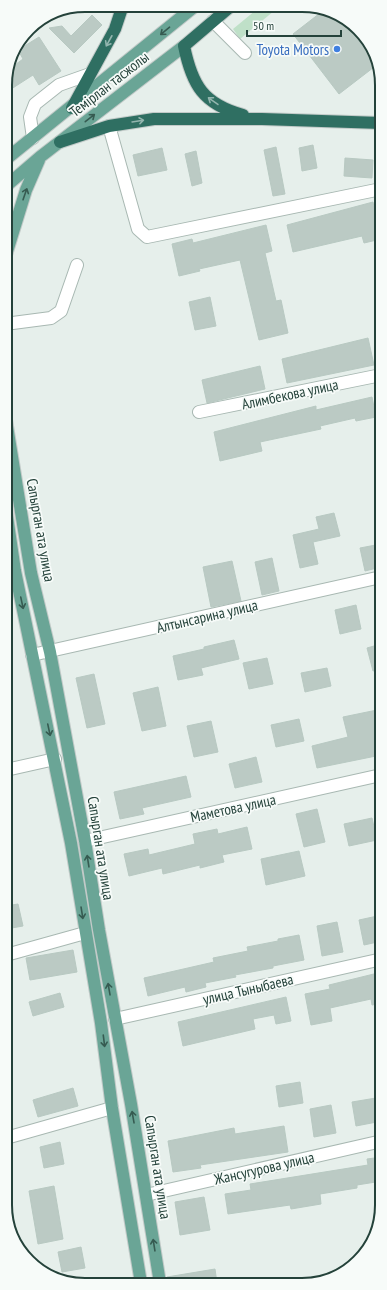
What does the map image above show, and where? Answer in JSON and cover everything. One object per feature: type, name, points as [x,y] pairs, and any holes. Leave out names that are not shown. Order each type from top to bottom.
[{"type":"highway","points":[[72,108],[115,29],[121,12]]},
{"type":"highway","name":"Темірлан тасжолы","points":[[184,46],[224,12]]},
{"type":"highway","points":[[184,46],[189,71],[195,82],[210,101],[232,112],[262,119]]},
{"type":"highway","points":[[60,142],[109,126],[154,118],[262,119],[375,123]]},
{"type":"main road","name":"Темірлан тасжолы","points":[[12,154],[72,108],[188,12]]},
{"type":"main road","name":"Темірлан тасжолы","points":[[12,180],[184,46]]},
{"type":"main road","points":[[12,235],[26,190],[40,157]]},
{"type":"main road","name":"Сапырган ата улица","points":[[12,457],[31,573],[50,652],[85,841],[159,1278]]},
{"type":"main road","name":"Сапырган ата улица","points":[[12,580],[32,655],[55,759],[102,1023],[112,1108],[140,1278]]},
{"type":"street","points":[[213,21],[245,53]]},
{"type":"street","points":[[33,138],[30,117],[35,104],[59,85],[90,74]]},
{"type":"street","points":[[109,126],[138,229],[147,237],[375,190]]},
{"type":"street","points":[[12,323],[51,318],[62,311],[77,265]]},
{"type":"street","name":"Алимбекова улица","points":[[199,412],[375,376]]},
{"type":"street","name":"Алтынсарина улица","points":[[32,655],[375,578]]},
{"type":"street","points":[[12,769],[55,759]]},
{"type":"street","name":"Маметова улица","points":[[85,841],[375,776]]},
{"type":"street","points":[[12,953],[85,933]]},
{"type":"street","name":"улица Тыныбаева","points":[[115,1019],[375,961]]},
{"type":"street","points":[[12,1136],[112,1108]]},
{"type":"street","name":"Жансугурова улица","points":[[146,1195],[375,1143]]},
{"type":"green space","points":[[254,12],[273,12],[240,39],[233,29]]},
{"type":"building","name":"Toyota Motors","points":[[319,14],[335,19],[354,33],[363,44],[368,52],[373,68],[339,94],[293,34]]},
{"type":"building","points":[[92,15],[102,25],[74,53],[49,28],[62,26],[71,36]]},
{"type":"building","points":[[39,37],[61,71],[39,85],[33,75],[12,88],[14,66],[23,59],[19,52],[22,48]]},
{"type":"building","points":[[313,145],[317,168],[302,171],[299,148]]},
{"type":"building","points":[[276,147],[285,194],[273,196],[264,150]]},
{"type":"building","points":[[162,148],[167,170],[138,176],[133,155]]},
{"type":"building","points":[[196,151],[202,183],[192,186],[185,154]]},
{"type":"building","points":[[345,158],[373,160],[372,178],[344,176]]},
{"type":"building","points":[[373,202],[375,211],[375,240],[364,243],[362,236],[293,252],[287,225]]},
{"type":"building","points":[[266,225],[272,251],[265,253],[276,301],[281,300],[288,333],[259,340],[240,260],[199,269],[200,271],[179,276],[172,244],[192,239],[193,243]]},
{"type":"building","points":[[210,297],[216,326],[195,330],[189,302]]},
{"type":"building","points":[[368,338],[374,365],[287,383],[282,359]]},
{"type":"building","points":[[260,366],[265,389],[207,403],[202,380]]},
{"type":"building","points":[[372,397],[375,417],[356,421],[355,418],[320,426],[321,429],[260,442],[262,451],[220,461],[214,432],[316,406],[316,410]]},
{"type":"building","points":[[334,513],[340,536],[313,542],[318,564],[300,568],[293,535],[319,529],[316,517]]},
{"type":"building","points":[[375,545],[375,568],[365,571],[360,548]]},
{"type":"building","points":[[272,558],[279,591],[262,595],[255,562]]},
{"type":"building","points":[[232,561],[241,601],[211,607],[203,567]]},
{"type":"building","points":[[356,605],[361,629],[340,634],[335,610]]},
{"type":"building","points":[[234,640],[239,659],[201,668],[203,675],[178,680],[173,656]]},
{"type":"building","points":[[375,646],[375,670],[373,671],[367,648]]},
{"type":"building","points":[[267,658],[273,684],[249,689],[243,663]]},
{"type":"building","points":[[327,668],[331,686],[305,692],[301,673]]},
{"type":"building","points":[[94,674],[105,724],[87,728],[76,678]]},
{"type":"building","points":[[158,687],[166,726],[142,731],[133,693]]},
{"type":"building","points":[[375,710],[375,756],[317,768],[312,746],[348,737],[343,717]]},
{"type":"building","points":[[299,719],[304,741],[276,747],[271,725]]},
{"type":"building","points":[[211,721],[218,752],[194,757],[187,726]]},
{"type":"building","points":[[256,757],[262,782],[235,788],[229,764]]},
{"type":"building","points":[[186,776],[191,797],[142,808],[144,814],[120,819],[114,792]]},
{"type":"building","points":[[317,809],[325,842],[304,847],[296,814]]},
{"type":"building","points":[[372,818],[375,831],[375,840],[349,846],[344,824]]},
{"type":"building","points":[[247,827],[252,849],[222,855],[224,862],[200,868],[200,865],[163,874],[162,868],[129,876],[124,854],[148,849],[149,855],[195,844],[193,834],[217,829],[218,834]]},
{"type":"building","points":[[299,851],[305,876],[266,885],[261,859]]},
{"type":"building","points":[[18,904],[23,926],[12,928],[12,905]]},
{"type":"building","points":[[375,917],[375,943],[364,945],[359,920]]},
{"type":"building","points":[[337,922],[343,952],[322,956],[317,926]]},
{"type":"building","points":[[299,935],[304,960],[205,983],[206,987],[186,992],[185,987],[148,996],[144,978],[214,962],[213,958],[248,951],[247,947]]},
{"type":"building","points":[[73,950],[77,972],[30,980],[26,958]]},
{"type":"building","points":[[375,974],[375,1004],[372,1005],[371,999],[330,1008],[332,1021],[311,1025],[305,994],[330,989],[329,985]]},
{"type":"building","points":[[60,993],[64,1007],[33,1016],[29,1002]]},
{"type":"building","points":[[286,997],[291,1021],[276,1024],[274,1015],[253,1019],[255,1029],[183,1046],[178,1022]]},
{"type":"building","points":[[300,1082],[303,1103],[279,1107],[276,1086]]},
{"type":"building","points":[[73,1088],[78,1106],[38,1117],[33,1100]]},
{"type":"building","points":[[375,1098],[375,1122],[356,1126],[352,1102]]},
{"type":"building","points":[[331,1105],[336,1133],[314,1137],[310,1109]]},
{"type":"building","points":[[284,1126],[288,1152],[200,1165],[201,1168],[173,1172],[168,1141],[234,1128],[235,1134]]},
{"type":"building","points":[[60,1142],[64,1164],[44,1168],[40,1147]]},
{"type":"building","points":[[375,1158],[375,1182],[357,1185],[357,1188],[320,1194],[321,1204],[291,1209],[290,1205],[228,1214],[225,1194],[251,1190],[250,1184],[368,1165],[367,1159]]},
{"type":"building","points":[[54,1186],[63,1239],[38,1244],[29,1191]]},
{"type":"building","points":[[204,1197],[210,1230],[180,1235],[175,1202]]},
{"type":"building","points":[[81,1247],[85,1268],[62,1272],[58,1252]]},
{"type":"building","points":[[215,1269],[216,1278],[167,1278]]},
{"type":"place","name":"Toyota Motors","points":[[337,49]]}]
